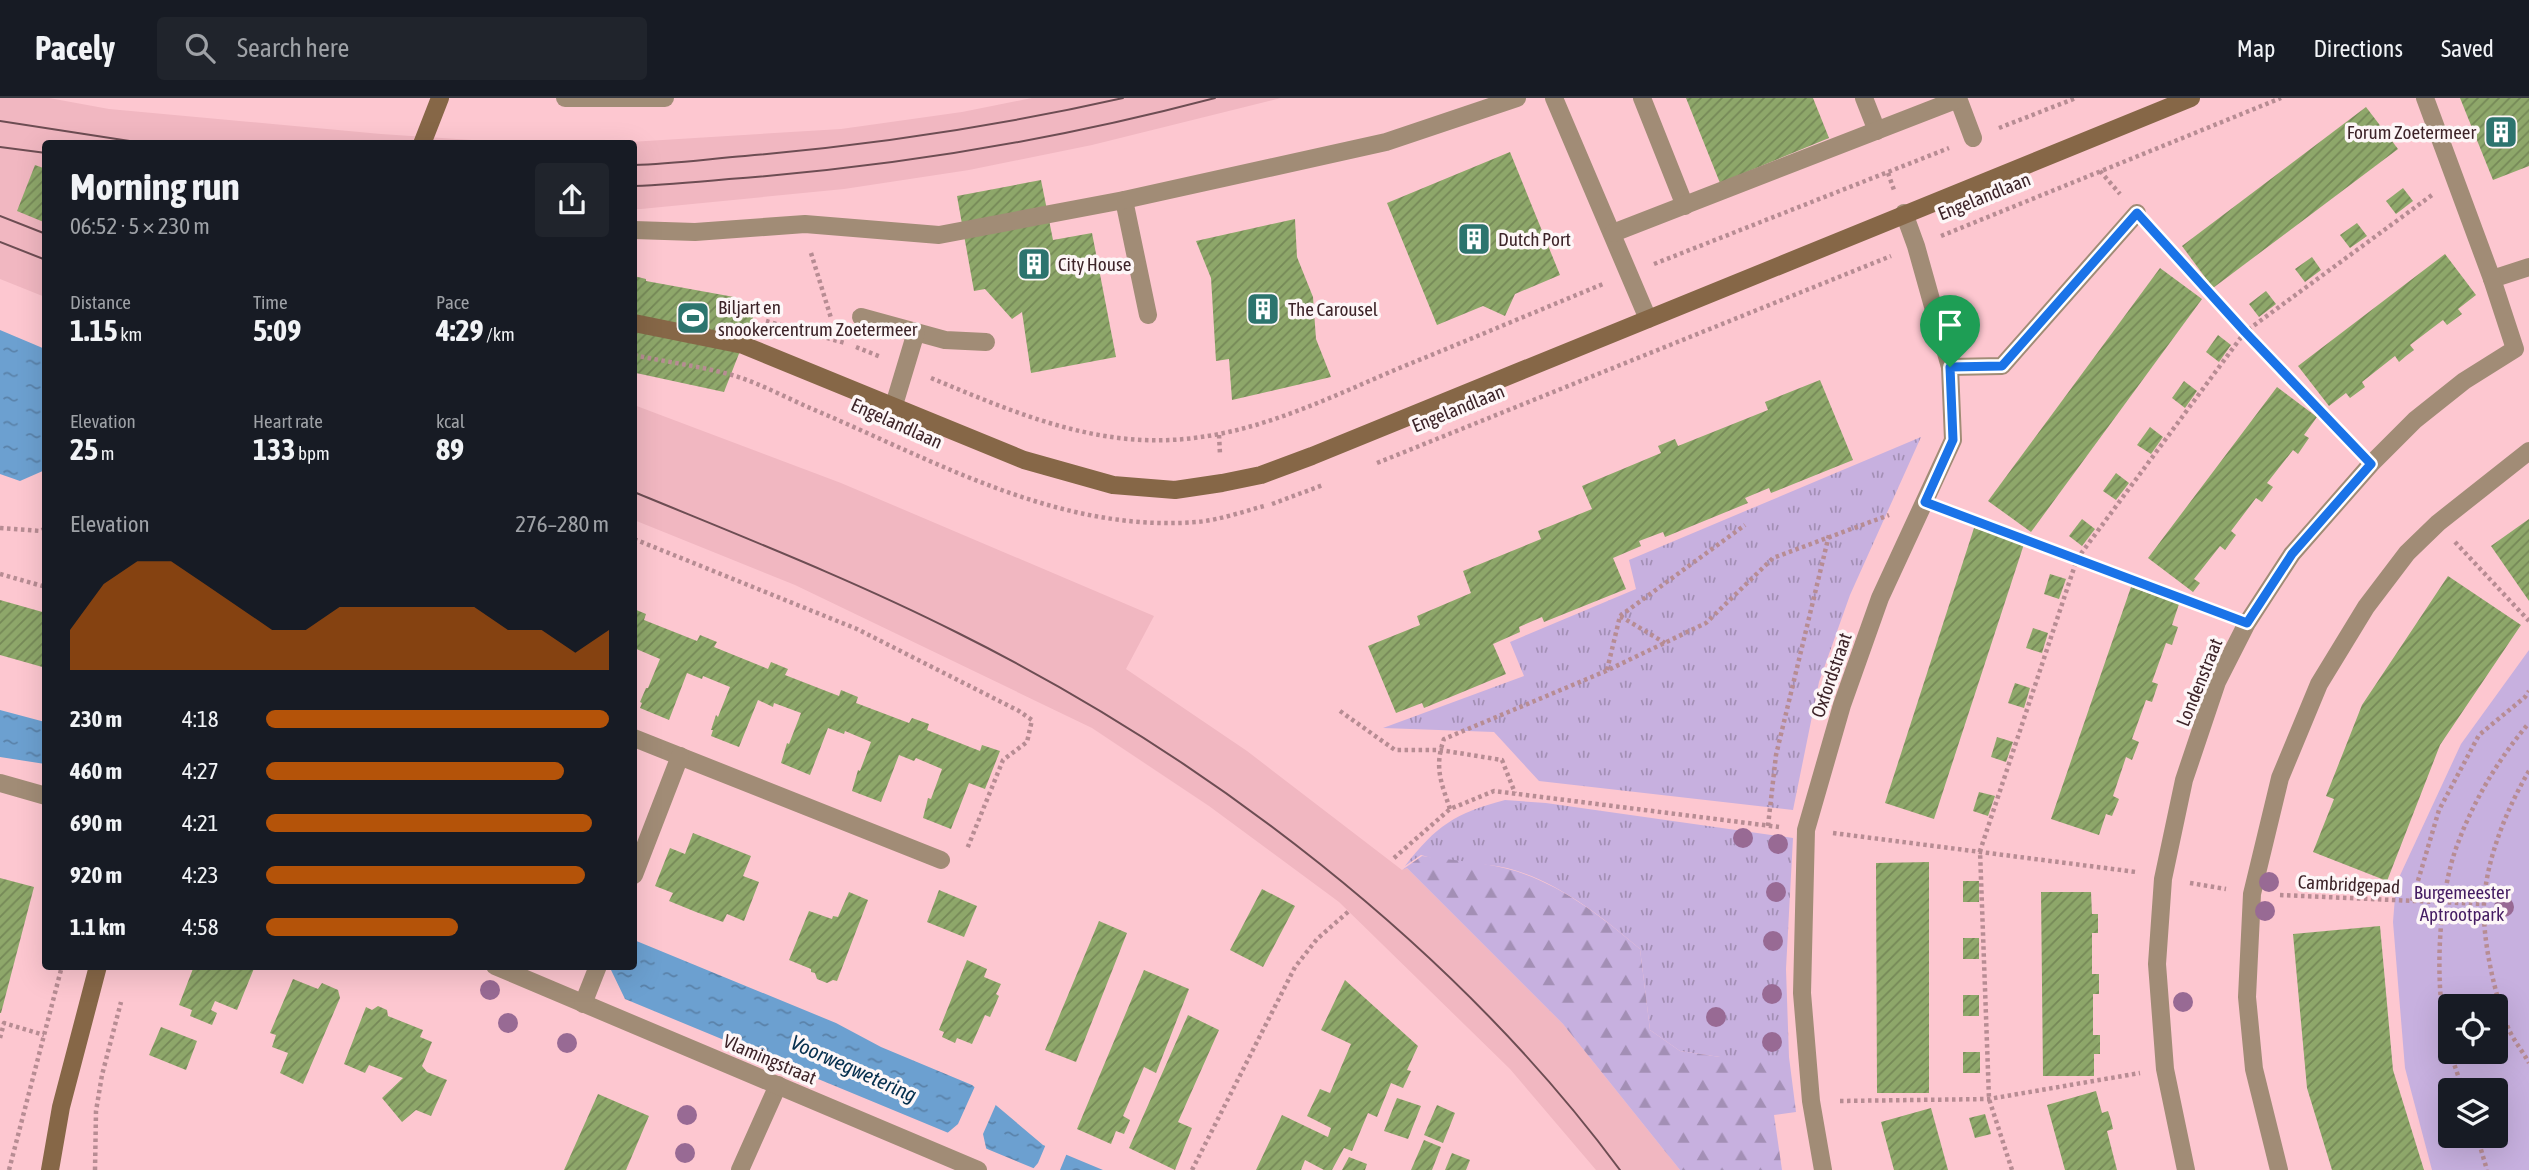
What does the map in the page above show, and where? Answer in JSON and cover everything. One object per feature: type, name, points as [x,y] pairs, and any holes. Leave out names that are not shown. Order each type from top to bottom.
[{"type":"street","points":[[423,140],[439,98]]},
{"type":"street","points":[[565,98],[664,98]]},
{"type":"street","points":[[637,230],[695,232],[805,224],[939,235],[1124,200],[1386,142],[1517,98]]},
{"type":"street","points":[[1554,98],[1614,233],[1648,319]]},
{"type":"street","points":[[1642,98],[1685,206]]},
{"type":"street","points":[[1864,98],[1877,131]]},
{"type":"street","name":"Engelandlaan","points":[[637,324],[743,345],[1024,460],[1113,485],[1175,489],[1261,475],[2191,98]]},
{"type":"street","name":"Londenstraat","points":[[2186,1170],[2165,1069],[2157,964],[2163,879],[2184,780],[2217,682],[2247,623],[2292,554],[2371,464],[2415,420],[2464,381],[2515,349],[2425,98]]},
{"type":"street","points":[[1614,233],[1958,99],[1973,138]]},
{"type":"street","points":[[1124,200],[1148,316]]},
{"type":"street","name":"Oxfordstraat","points":[[1823,1170],[1811,1101],[1802,993],[1806,830],[1842,705],[1880,598],[1953,440],[1950,367],[1904,213]]},
{"type":"street","points":[[1950,367],[2002,366],[2137,213]]},
{"type":"street","points":[[2492,279],[2529,267]]},
{"type":"street","points":[[861,317],[945,340],[986,342]]},
{"type":"street","points":[[894,405],[916,332]]},
{"type":"street","points":[[2279,1170],[2254,1069],[2247,997],[2252,894],[2280,778],[2319,684],[2366,607],[2407,553],[2438,523],[2529,451]]},
{"type":"street","points":[[637,739],[941,860]]},
{"type":"street","points":[[637,867],[680,757]]},
{"type":"street","points":[[0,783],[42,795]]},
{"type":"street","points":[[50,1170],[61,1107],[98,970]]},
{"type":"street","name":"Vlamingstraat","points":[[507,970],[586,997],[778,1085],[978,1170]]},
{"type":"street","points":[[586,997],[596,970]]},
{"type":"street","points":[[740,1170],[778,1085]]},
{"type":"path","points":[[753,318],[837,339],[1003,408],[1080,432],[1142,440],[1189,440],[1269,423],[1629,273],[2077,98]]},
{"type":"path","name":"Engelandlaan","points":[[1366,468],[2281,98]]},
{"type":"path","points":[[2100,171],[2245,332],[2371,464]]},
{"type":"path","points":[[2011,1170],[1989,1099],[1980,851],[2077,559],[2245,332],[2455,178]]},
{"type":"path","points":[[805,224],[813,263],[837,339]]},
{"type":"path","name":"Engelandlaan","points":[[637,356],[733,375],[939,465],[1044,506],[1097,518],[1148,523],[1198,522],[1289,499],[1328,483]]},
{"type":"path","points":[[1450,809],[1438,773],[1444,739],[1606,671],[1706,623],[1773,558],[1829,535],[1925,502],[2247,623]]},
{"type":"path","points":[[2438,523],[2529,621]]},
{"type":"path","points":[[1606,671],[1620,615],[1745,525]]},
{"type":"path","points":[[0,528],[42,530]]},
{"type":"path","points":[[1768,826],[1776,755],[1829,535]]},
{"type":"path","points":[[637,540],[857,629],[1032,720],[1027,742],[1003,760],[960,866],[941,860]]},
{"type":"path","points":[[0,574],[42,586]]},
{"type":"path","points":[[1620,615],[1665,643]]},
{"type":"path","points":[[2412,901],[2439,810],[2479,735],[2529,691]]},
{"type":"path","points":[[1340,711],[1395,750],[1440,750],[1502,760],[1515,793]]},
{"type":"path","points":[[2440,994],[2438,982],[2444,902],[2457,844],[2507,749],[2529,723]]},
{"type":"path","points":[[2529,771],[2516,793],[2494,851],[2483,904],[2496,992],[2510,1031],[2529,1063]]},
{"type":"path","name":"Cambridgepad","points":[[2252,894],[2483,904]]},
{"type":"path","points":[[1192,1170],[1295,967],[1317,939],[1349,911]]},
{"type":"path","points":[[9,1170],[61,970]]},
{"type":"path","points":[[95,1170],[96,1111],[102,1075],[124,990]]},
{"type":"path","points":[[0,1038],[4,1023],[44,1035]]},
{"type":"path","points":[[1811,1101],[1989,1099],[2165,1069]]},
{"type":"path","points":[[2481,1148],[2487,1170]]},
{"type":"shaded area","points":[[0,98],[49,98],[109,109],[472,140],[42,140],[42,296],[0,279]]},
{"type":"shaded area","points":[[1032,98],[1281,98],[1092,145],[969,170],[844,189],[637,209],[637,142],[841,129],[962,112]]},
{"type":"shaded area","points":[[637,406],[841,483],[1154,616],[1126,669],[1247,751],[1402,870],[1407,868],[1563,1024],[1680,1170],[1596,1170],[1510,1069],[1339,902],[1209,806],[1092,728],[795,585],[637,521]]},
{"type":"green space","points":[[1921,437],[1850,595],[1819,682],[1793,810],[1539,781],[1494,732],[1383,728],[1524,676],[1510,642],[1636,589],[1629,560]]},
{"type":"green space","name":"Burgemeester Aptrootpark","points":[[2529,650],[2529,1170],[2432,1170],[2405,1068],[2393,922],[2396,884],[2461,744]]},
{"type":"green space","points":[[1505,800],[1546,803],[1793,838],[1786,969],[1789,1057],[1720,1057],[1680,1051],[1650,1030],[1640,949],[1594,912],[1543,882],[1507,868],[1421,855],[1405,866],[1437,831],[1448,823],[1473,810]]},
{"type":"green space","points":[[1422,856],[1487,865],[1526,875],[1561,891],[1610,924],[1640,949],[1650,1030],[1680,1051],[1720,1057],[1789,1057],[1796,1112],[1774,1115],[1782,1170],[1680,1170],[1563,1024],[1407,868],[1402,870]]},
{"type":"water","points":[[0,330],[42,348],[42,471],[20,481],[0,474]]},
{"type":"water","points":[[0,710],[42,721],[42,764],[0,757]]},
{"type":"water","name":"Voorwegwetering","points":[[637,941],[836,1023],[881,1047],[972,1085],[1043,1145],[1103,1170],[1038,1170],[625,999],[611,970],[637,970]]},
{"type":"pier","points":[[976,1084],[997,1102],[983,1134],[987,1152],[945,1135],[958,1124]]},
{"type":"pier","points":[[1046,1144],[1067,1153],[1060,1170],[1032,1170],[1038,1163]]},
{"type":"building","points":[[1686,98],[1813,98],[1829,138],[1720,183]]},
{"type":"building","name":"Forum Zoetermeer","points":[[2460,98],[2529,98],[2529,166],[2493,180]]},
{"type":"building","points":[[2366,107],[2398,149],[2213,288],[2182,246]]},
{"type":"building","name":"Dutch Port","points":[[1510,152],[1560,275],[1515,294],[1505,316],[1483,306],[1437,325],[1387,203]]},
{"type":"building","points":[[35,165],[42,168],[42,221],[17,211]]},
{"type":"building","name":"City House","points":[[1041,180],[1053,240],[1092,233],[1116,357],[1031,373],[1022,312],[1012,319],[985,289],[974,291],[957,196]]},
{"type":"building","points":[[2403,188],[2413,201],[2396,214],[2386,201]]},
{"type":"building","name":"The Carousel","points":[[1295,219],[1297,257],[1313,297],[1316,339],[1331,377],[1232,400],[1229,359],[1216,361],[1211,278],[1196,241]]},
{"type":"building","points":[[2357,223],[2367,236],[2350,248],[2340,235]]},
{"type":"building","points":[[2445,254],[2476,295],[2458,309],[2462,314],[2447,325],[2443,320],[2410,345],[2414,350],[2399,362],[2395,356],[2362,382],[2365,387],[2350,398],[2346,393],[2329,406],[2298,366]]},
{"type":"building","points":[[2312,257],[2321,270],[2305,282],[2295,269]]},
{"type":"building","points":[[2160,268],[2202,299],[2031,532],[1988,501]]},
{"type":"building","name":"Biljart en snookercentrum Zoetermeer","points":[[637,277],[646,281],[734,297],[734,300],[758,305],[724,392],[637,373]]},
{"type":"building","points":[[2266,291],[2276,304],[2259,317],[2249,304]]},
{"type":"building","points":[[2218,335],[2231,345],[2219,362],[2206,352]]},
{"type":"building","points":[[1820,380],[1853,460],[1771,493],[1769,488],[1745,498],[1748,503],[1665,537],[1663,532],[1639,541],[1641,546],[1613,558],[1626,589],[1544,622],[1542,617],[1519,627],[1520,632],[1493,644],[1506,674],[1424,708],[1422,703],[1396,713],[1368,646],[1420,625],[1417,616],[1471,593],[1463,571],[1541,539],[1538,531],[1592,509],[1582,486],[1661,453],[1658,446],[1675,439],[1678,446],[1768,410],[1765,402]]},
{"type":"building","points":[[2184,381],[2197,391],[2185,408],[2172,398]]},
{"type":"building","points":[[2277,387],[2317,417],[2304,435],[2309,438],[2298,454],[2293,450],[2267,483],[2273,487],[2262,502],[2256,498],[2231,531],[2236,535],[2225,550],[2220,546],[2194,579],[2200,583],[2193,592],[2148,558]]},
{"type":"building","points":[[2150,427],[2163,437],[2151,454],[2137,445]]},
{"type":"building","points":[[2116,473],[2129,483],[2116,500],[2103,491]]},
{"type":"building","points":[[2082,519],[2095,529],[2082,546],[2069,536]]},
{"type":"building","points":[[2529,519],[2529,601],[2491,546]]},
{"type":"building","points":[[1974,528],[2024,544],[1934,819],[1885,803]]},
{"type":"building","points":[[2050,574],[2066,579],[2059,599],[2044,594]]},
{"type":"building","points":[[2448,576],[2521,625],[2440,745],[2387,881],[2313,852],[2334,799],[2326,796],[2362,705]]},
{"type":"building","points":[[2131,587],[2179,604],[2172,625],[2178,627],[2172,645],[2166,643],[2152,682],[2158,684],[2152,702],[2146,700],[2132,739],[2139,742],[2132,760],[2126,757],[2113,796],[2119,799],[2112,816],[2106,814],[2099,835],[2051,819]]},
{"type":"building","points":[[0,600],[42,612],[42,667],[0,655]]},
{"type":"building","points":[[637,610],[646,614],[644,620],[697,641],[700,635],[717,642],[714,647],[768,669],[771,662],[788,669],[785,675],[839,696],[841,690],[858,697],[856,703],[909,723],[912,718],[929,724],[927,730],[980,751],[982,745],[1000,751],[985,789],[969,783],[951,829],[923,818],[928,798],[931,799],[942,769],[916,758],[914,761],[899,755],[881,802],[852,791],[871,742],[845,731],[844,734],[828,728],[810,775],[781,763],[801,713],[774,703],[773,707],[758,700],[739,747],[711,736],[716,715],[718,717],[730,687],[703,676],[702,679],[687,673],[669,720],[640,708],[640,702],[660,659],[637,649]]},
{"type":"building","points":[[2033,628],[2048,633],[2042,653],[2026,648]]},
{"type":"building","points":[[2015,683],[2030,688],[2024,708],[2008,703]]},
{"type":"building","points":[[1997,737],[2013,742],[2006,762],[1991,757]]},
{"type":"building","points":[[1979,792],[1995,796],[1988,816],[1973,811]]},
{"type":"building","points":[[693,833],[751,856],[743,876],[759,882],[744,921],[727,914],[723,922],[696,912],[669,901],[673,893],[655,886],[670,848],[685,854]]},
{"type":"building","points":[[1929,862],[1929,1093],[1877,1093],[1876,863]]},
{"type":"building","points":[[0,878],[34,887],[1,1013],[0,1013]]},
{"type":"building","points":[[1963,881],[1979,881],[1979,902],[1963,902]]},
{"type":"building","points":[[1262,889],[1295,906],[1263,967],[1230,950]]},
{"type":"building","points":[[939,890],[977,906],[964,937],[927,922]]},
{"type":"building","points":[[849,892],[868,900],[837,981],[827,983],[817,979],[811,969],[789,960],[809,911],[832,919],[833,916],[838,917]]},
{"type":"building","points":[[2041,892],[2091,892],[2092,914],[2098,914],[2098,933],[2092,933],[2092,974],[2099,974],[2099,994],[2093,994],[2093,1035],[2100,1035],[2100,1054],[2094,1054],[2094,1076],[2043,1076]]},
{"type":"building","points":[[1099,921],[1127,933],[1076,1062],[1045,1050]]},
{"type":"building","points":[[2380,926],[2393,1070],[2424,1170],[2332,1170],[2307,1088],[2293,934]]},
{"type":"building","points":[[1963,938],[1979,938],[1979,959],[1963,959]]},
{"type":"building","points":[[967,960],[987,969],[984,977],[1001,984],[990,1017],[985,1015],[972,1044],[957,1038],[955,1043],[942,1037],[944,1032],[939,1030]]},
{"type":"building","points":[[192,970],[253,970],[237,1010],[215,1001],[211,1010],[217,1013],[212,1025],[190,1016],[192,1010],[179,1005]]},
{"type":"building","points":[[1144,970],[1189,989],[1156,1073],[1144,1067],[1123,1116],[1130,1120],[1124,1134],[1116,1131],[1111,1144],[1077,1129]]},
{"type":"building","points":[[293,979],[318,989],[322,983],[338,990],[340,998],[303,1084],[280,1073],[288,1053],[272,1047],[276,1035],[270,1033]]},
{"type":"building","points":[[1345,980],[1418,1046],[1407,1070],[1411,1071],[1403,1088],[1391,1083],[1377,1117],[1368,1113],[1352,1151],[1344,1148],[1332,1170],[1324,1170],[1305,1160],[1301,1170],[1256,1170],[1282,1115],[1328,1137],[1331,1128],[1307,1116],[1320,1089],[1330,1093],[1351,1044],[1321,1030]]},
{"type":"building","points":[[1963,995],[1979,995],[1979,1016],[1963,1016]]},
{"type":"building","points":[[378,1006],[387,1010],[388,1016],[423,1030],[420,1037],[432,1042],[422,1066],[427,1072],[447,1080],[431,1116],[416,1110],[402,1122],[382,1098],[403,1078],[369,1065],[365,1073],[344,1064],[366,1007],[372,1010]]},
{"type":"building","points":[[1188,1015],[1219,1030],[1178,1122],[1192,1128],[1175,1170],[1129,1148]]},
{"type":"building","points":[[161,1027],[197,1041],[186,1070],[149,1055]]},
{"type":"building","points":[[1963,1052],[1980,1052],[1980,1073],[1963,1073]]},
{"type":"building","points":[[2096,1091],[2102,1113],[2108,1111],[2111,1120],[2113,1129],[2107,1131],[2117,1170],[2065,1170],[2047,1105]]},
{"type":"building","points":[[598,1094],[649,1116],[626,1170],[564,1170]]},
{"type":"building","points":[[1397,1098],[1421,1106],[1408,1139],[1384,1131]]},
{"type":"building","points":[[1437,1105],[1455,1113],[1443,1143],[1424,1135]]},
{"type":"building","points":[[1931,1108],[1948,1170],[1894,1170],[1881,1122]]},
{"type":"building","points":[[1985,1114],[1991,1134],[1975,1138],[1969,1118]]},
{"type":"building","points":[[1424,1140],[1441,1147],[1432,1170],[1411,1170]]},
{"type":"building","points":[[1452,1153],[1470,1160],[1466,1170],[1445,1170]]},
{"type":"building","points":[[1349,1157],[1367,1164],[1365,1170],[1342,1170]]},
{"type":"tram line","points":[[637,165],[888,140],[982,126],[1123,98]]},
{"type":"tram line","points":[[637,186],[790,174],[974,150],[1095,127],[1215,98]]},
{"type":"tram line","points":[[0,121],[123,140]]},
{"type":"tram line","points":[[0,147],[42,152]]},
{"type":"tram line","points":[[0,216],[42,232]]},
{"type":"tram line","points":[[0,242],[42,258]]},
{"type":"tram line","points":[[637,493],[838,577],[958,633],[1051,682],[1143,738],[1233,798],[1320,864],[1403,934],[1482,1009],[1554,1088],[1620,1170]]},
{"type":"place","name":"Forum Zoetermeer","points":[[2501,132]]},
{"type":"place","name":"Dutch Port","points":[[1474,239]]},
{"type":"place","name":"City House","points":[[1034,264]]},
{"type":"place","name":"The Carousel","points":[[1263,309]]},
{"type":"place","name":"Biljart en snookercentrum Zoetermeer","points":[[693,318]]},
{"type":"route","points":[[2137,213],[2245,332],[2371,464],[2292,554],[2247,623],[1925,502],[1953,440],[1950,367],[2002,366],[2137,213]]}]
